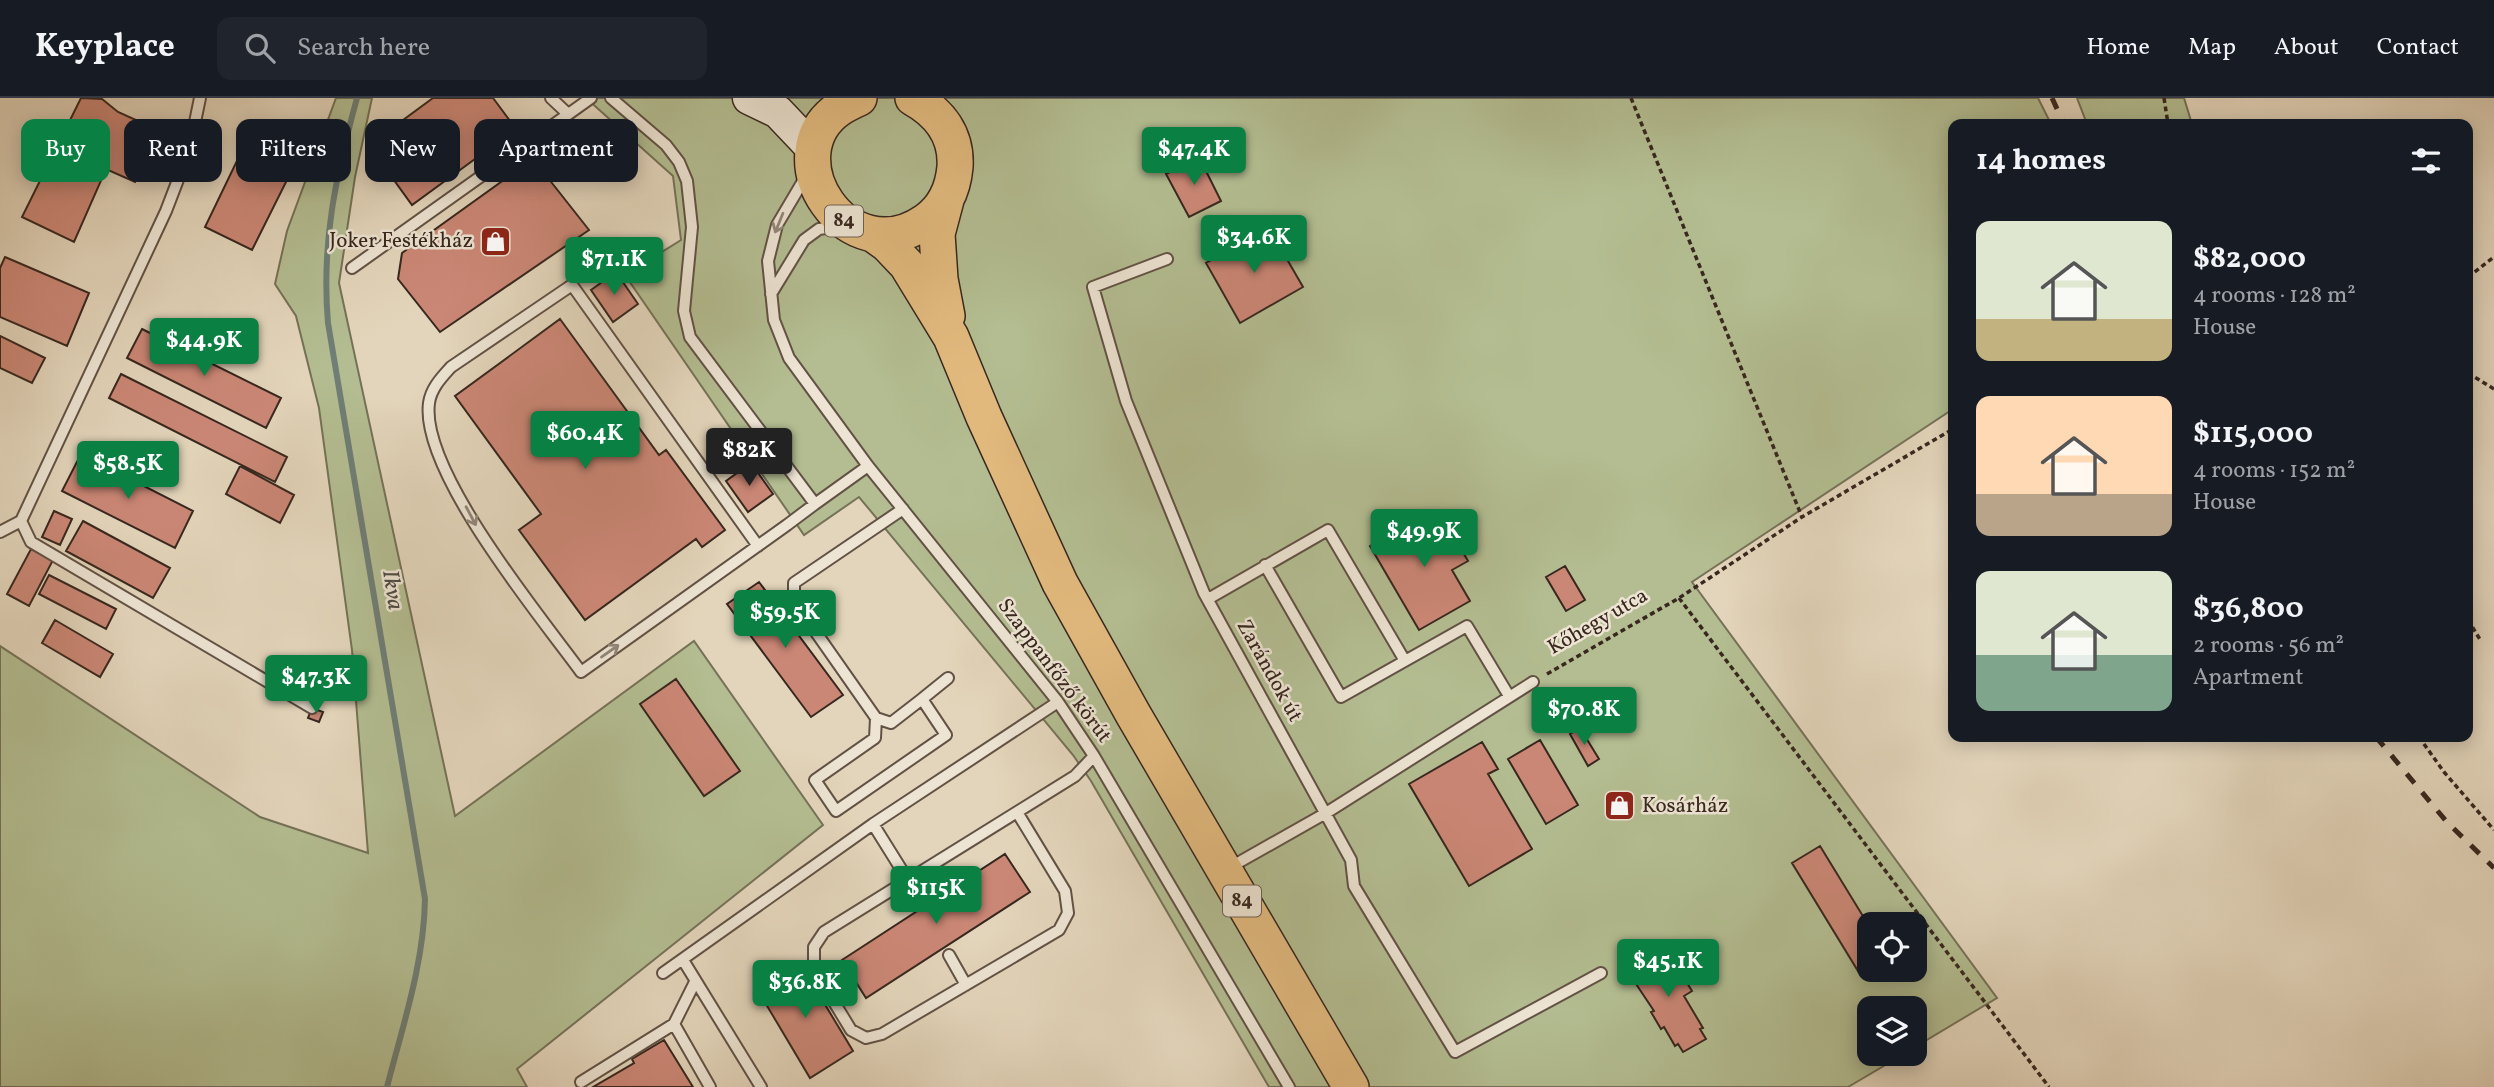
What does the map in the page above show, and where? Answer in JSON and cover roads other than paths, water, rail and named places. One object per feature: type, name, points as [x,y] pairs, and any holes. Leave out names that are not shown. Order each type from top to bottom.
[{"type":"main road","points":[[749,98],[778,112],[814,157]]},
{"type":"main road","points":[[814,157],[818,135],[826,122],[838,109],[859,98]]},
{"type":"main road","name":"84","points":[[861,230],[890,234],[922,224],[934,215],[951,191],[955,166],[953,141],[942,110],[913,98]]},
{"type":"main road","name":"84","points":[[814,157],[816,184],[822,198],[834,213],[887,244],[907,265],[951,337],[984,417],[1060,583],[1352,1087]]},
{"type":"main road","name":"84","points":[[946,200],[937,234],[940,279],[951,337]]},
{"type":"lane","points":[[0,532],[21,521],[166,211],[189,151],[200,98]]},
{"type":"lane","points":[[551,98],[568,114]]},
{"type":"lane","points":[[352,268],[591,98]]},
{"type":"lane","points":[[611,98],[666,145],[679,162],[687,181],[692,228],[684,311],[690,337],[815,504]]},
{"type":"lane","name":"Szappanfőző körút","points":[[814,157],[784,209],[768,261],[774,320],[789,358],[868,466],[1058,702],[1094,756],[1289,1087]]},
{"type":"lane","points":[[771,294],[804,240],[819,229],[861,230]]},
{"type":"lane","name":"Zarándok út","points":[[1167,258],[1093,287],[1126,401],[1208,599],[1351,860],[1354,886],[1455,1052],[1601,973]]},
{"type":"lane","points":[[758,546],[569,281],[451,367],[437,384],[429,402],[430,430],[438,456],[484,541],[580,672],[758,546],[868,466]]},
{"type":"lane","points":[[903,509],[794,583],[794,601],[876,718],[891,723],[948,678]]},
{"type":"lane","points":[[21,521],[31,542],[312,708]]},
{"type":"lane","points":[[1208,599],[1328,530],[1405,661]]},
{"type":"lane","points":[[1265,565],[1341,697],[1467,626],[1509,696]]},
{"type":"lane","name":"Kőhegy utca","points":[[1224,870],[1326,813],[1532,682]]},
{"type":"lane","points":[[876,718],[875,738],[815,779],[836,811],[946,735],[922,699]]},
{"type":"lane","points":[[663,973],[873,824],[1058,702]]},
{"type":"lane","points":[[1017,812],[1065,891],[1068,913],[1059,930],[882,1034],[866,1038],[851,1030],[814,969],[814,947],[824,932],[908,879],[1075,776],[1094,756]]},
{"type":"lane","points":[[873,824],[921,901]]},
{"type":"lane","points":[[948,955],[966,985]]},
{"type":"lane","points":[[683,960],[761,1087]]},
{"type":"lane","points":[[580,1082],[674,1024],[695,982]]},
{"type":"lane","points":[[674,1024],[710,1087]]},
{"type":"waterway","name":"Ikva","points":[[357,98],[332,209],[327,265],[328,323],[425,899],[417,970],[387,1087]]},
{"type":"railway","points":[[2052,98],[2062,119]]},
{"type":"railway","points":[[2380,742],[2446,821],[2494,868]]},
{"type":"place","name":"Joker Festékház","points":[[496,241]]},
{"type":"place","name":"Kosárház","points":[[1619,806]]}]
